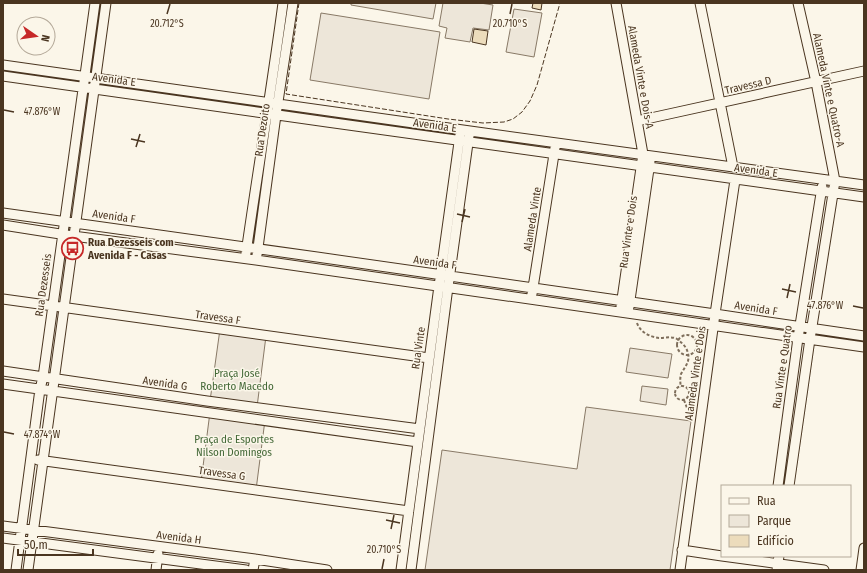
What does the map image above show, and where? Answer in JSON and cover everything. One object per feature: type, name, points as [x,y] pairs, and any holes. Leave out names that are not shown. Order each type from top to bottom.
[{"type":"street","name":"Rua Dezesseis","points":[[16,570],[40,389],[43,377],[95,3]]},
{"type":"street","points":[[28,570],[106,3]]},
{"type":"street","name":"Rua Dezoito","points":[[274,103],[274,73],[284,3]]},
{"type":"street","name":"Rua Dezoito","points":[[246,259],[293,3]]},
{"type":"street","name":"Alameda Vinte e Dois-A","points":[[616,3],[637,121],[647,155]]},
{"type":"street","points":[[700,3],[733,167]]},
{"type":"street","name":"Alameda Vinte e Quatro-A","points":[[798,3],[816,82],[835,181]]},
{"type":"street","name":"Avenida E","points":[[3,65],[864,185]]},
{"type":"street","name":"Travessa D","points":[[637,121],[864,71]]},
{"type":"street","name":"Avenida E","points":[[3,76],[864,198]]},
{"type":"street","name":"Rua Dezoito","points":[[256,260],[272,115]]},
{"type":"street","name":"Rua Vinte","points":[[411,570],[450,276],[465,130]]},
{"type":"street","name":"Rua Vinte","points":[[401,570],[440,275],[464,142]]},
{"type":"street","name":"Alameda Vinte","points":[[531,299],[556,143]]},
{"type":"street","name":"Rua Vinte e Dois","points":[[628,313],[625,301],[647,155]]},
{"type":"street","name":"Alameda Vinte e Dois","points":[[680,570],[735,180]]},
{"type":"street","name":"Rua Vinte e Quatro","points":[[778,485],[798,338],[823,180]]},
{"type":"street","points":[[789,485],[835,181]]},
{"type":"street","name":"Avenida F","points":[[3,213],[258,248],[864,336]]},
{"type":"street","name":"Avenida F","points":[[3,225],[864,347]]},
{"type":"street","name":"Travessa F","points":[[3,299],[429,358]]},
{"type":"street","name":"Avenida G","points":[[3,371],[420,429]]},
{"type":"street","points":[[3,384],[418,442]]},
{"type":"street","points":[[240,417],[241,405]]},
{"type":"street","name":"Travessa G","points":[[31,459],[409,511]]},
{"type":"street","name":"Avenida H","points":[[3,526],[255,559],[327,570]]},
{"type":"street","points":[[3,538],[246,570]]},
{"type":"street","points":[[156,570],[159,547]]},
{"type":"street","points":[[861,570],[864,548]]},
{"type":"street","points":[[682,550],[721,556]]},
{"type":"street","points":[[728,557],[824,570]]},
{"type":"street","points":[[253,570],[255,559]]},
{"type":"path","points":[[628,313],[644,332],[658,338],[673,338],[684,346],[688,355],[688,362],[681,376],[681,387]]},
{"type":"path","points":[[687,335],[692,336],[696,340],[697,345],[693,353],[688,355],[679,350],[678,346],[682,337],[687,335]]},
{"type":"path","points":[[681,387],[685,387],[689,392],[688,397],[684,400],[678,399],[676,395],[676,390],[681,387]]},
{"type":"path","points":[[684,400],[689,411],[701,420]]},
{"type":"green space","points":[[351,3],[436,3],[433,19],[351,5]]},
{"type":"green space","points":[[443,3],[480,3],[493,5],[489,30],[473,28],[470,42],[445,38],[447,28],[439,26]]},
{"type":"green space","points":[[514,9],[542,13],[534,57],[506,52]]},
{"type":"green space","points":[[321,13],[440,32],[429,99],[310,80]]},
{"type":"green space","name":"Praça José Roberto Macedo","points":[[220,329],[266,336],[257,407],[210,401]]},
{"type":"green space","points":[[630,348],[672,354],[668,378],[626,372]]},
{"type":"green space","points":[[642,386],[668,389],[666,405],[640,401]]},
{"type":"green space","points":[[586,407],[691,421],[670,570],[425,570],[442,450],[577,469]]},
{"type":"green space","name":"Praça de Esportes Nilson Domingos","points":[[210,412],[265,420],[256,490],[201,482]]},
{"type":"building","points":[[533,3],[542,3],[541,10],[532,8]]},
{"type":"building","points":[[474,29],[488,31],[486,45],[472,42]]},
{"type":"fence","points":[[299,3],[286,94],[483,123],[504,122],[513,119],[522,112],[530,101],[537,85],[560,3]]},
{"type":"place","name":"Rua Dezesseis com Avenida F - Casas","points":[[72,248]]}]
